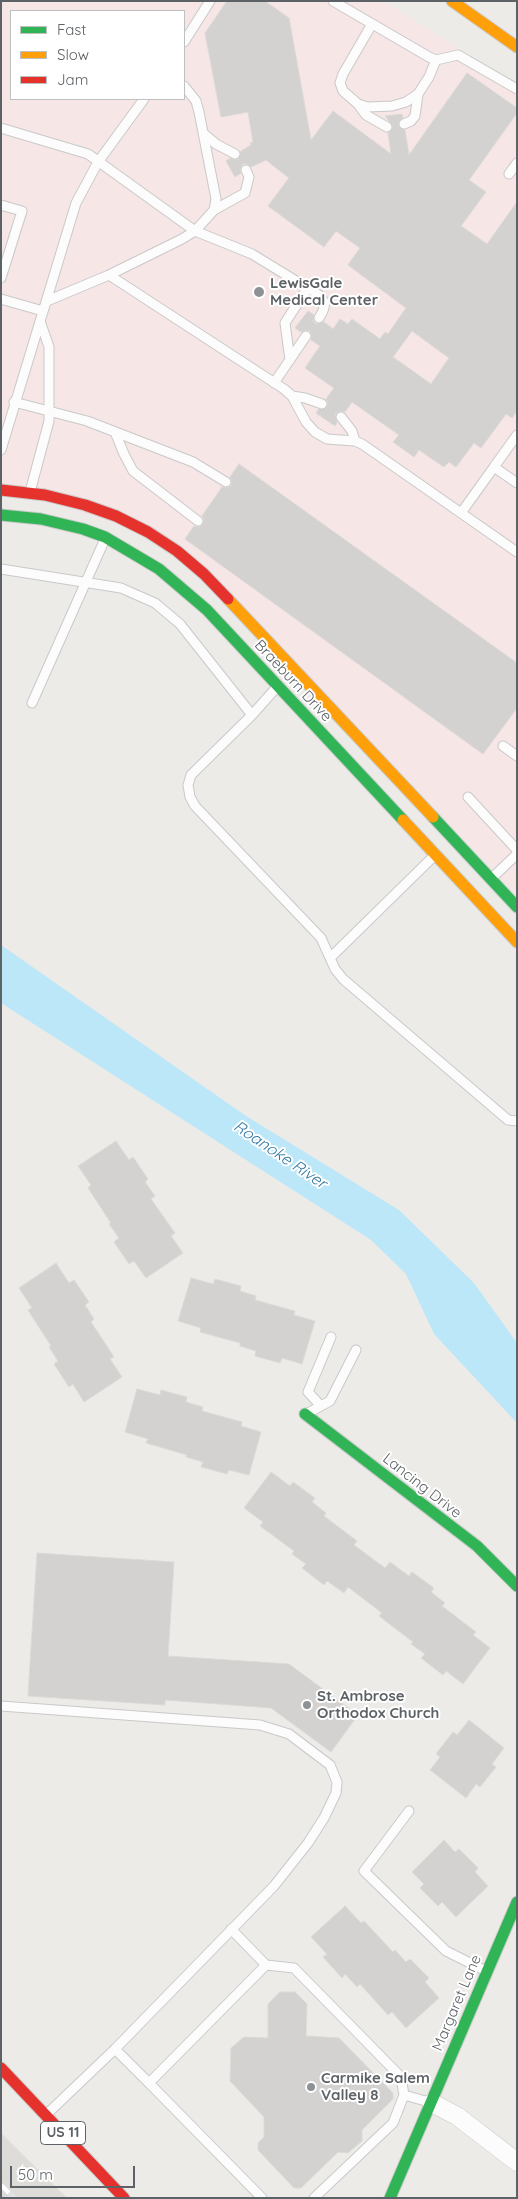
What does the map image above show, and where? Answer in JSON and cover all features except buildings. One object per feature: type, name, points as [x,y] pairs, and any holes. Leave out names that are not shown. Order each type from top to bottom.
[{"type":"street","points":[[452,1],[517,47]]},
{"type":"street","name":"Braeburn Drive","points":[[1,490],[26,505],[41,519],[111,527],[155,537],[177,551],[204,574],[285,678],[400,817],[435,856],[482,888],[517,907]]},
{"type":"street","name":"Braeburn Drive","points":[[1,515],[26,505],[85,505],[285,678],[418,804],[482,888],[517,942]]},
{"type":"street","points":[[400,817],[418,804]]},
{"type":"street","name":"Lancing Drive","points":[[305,1414],[477,1546],[517,1586]]},
{"type":"street","name":"Margaret Lane","points":[[390,2198],[517,1902]]},
{"type":"street","name":"US 11","points":[[1,2068],[124,2198]]},
{"type":"street","points":[[432,2103],[457,2116],[517,2162]]},
{"type":"lane","points":[[185,40],[210,1]]},
{"type":"lane","points":[[333,1],[436,60],[458,55],[517,89]]},
{"type":"lane","points":[[372,24],[343,74],[340,83],[343,91],[358,104],[366,115],[386,127]]},
{"type":"lane","points":[[358,104],[368,107],[392,106],[406,102],[418,94],[429,77],[436,60]]},
{"type":"lane","points":[[185,87],[196,101],[216,199],[214,210]]},
{"type":"lane","points":[[404,124],[411,121],[415,116],[418,94]]},
{"type":"lane","points":[[1,450],[14,402],[76,203],[98,162],[143,100]]},
{"type":"lane","points":[[1,128],[88,154],[195,231],[252,254],[308,287],[319,295],[324,303],[323,311],[318,318]]},
{"type":"lane","points":[[203,133],[216,144],[235,154]]},
{"type":"lane","points":[[509,174],[517,163]]},
{"type":"lane","points":[[47,301],[109,275],[195,231],[214,210],[245,193],[249,177],[246,170]]},
{"type":"lane","points":[[1,205],[22,211],[1,278]]},
{"type":"lane","points":[[109,275],[274,382],[292,396],[306,422],[314,432],[327,438],[355,441],[517,552]]},
{"type":"lane","points":[[290,360],[285,324],[308,287]]},
{"type":"lane","points":[[1,299],[43,311]]},
{"type":"lane","points":[[26,505],[49,421],[49,347],[40,321]]},
{"type":"lane","points":[[274,382],[306,336]]},
{"type":"lane","points":[[292,396],[322,404]]},
{"type":"lane","points":[[14,402],[87,421],[193,462],[226,482]]},
{"type":"lane","points":[[341,417],[352,430],[355,441]]},
{"type":"lane","points":[[115,432],[133,471],[198,521]]},
{"type":"lane","points":[[461,513],[517,435]]},
{"type":"lane","points":[[494,468],[517,483]]},
{"type":"lane","points":[[32,703],[84,583],[111,527]]},
{"type":"lane","points":[[1,569],[120,588],[140,595],[154,603],[171,615],[252,715]]},
{"type":"lane","points":[[285,678],[252,715],[191,775],[188,785],[190,797],[195,806],[321,938],[335,970],[343,979],[508,1120],[517,1122]]},
{"type":"lane","points":[[503,746],[517,756]]},
{"type":"lane","points":[[468,796],[517,850]]},
{"type":"lane","points":[[482,888],[517,854]]},
{"type":"lane","points":[[330,958],[435,856]]},
{"type":"lane","points":[[321,1406],[308,1392],[331,1337]]},
{"type":"lane","points":[[305,1414],[330,1401],[356,1350]]},
{"type":"lane","points":[[1,1706],[260,1725],[289,1734],[330,1765],[337,1782],[336,1793],[324,1818],[308,1843],[274,1886],[115,2048],[46,2115]]},
{"type":"lane","points":[[409,1811],[364,1871],[446,1951],[487,1971]]},
{"type":"lane","points":[[231,1929],[266,1965],[294,1968],[401,2077],[404,2095],[394,2124],[314,2198]]},
{"type":"lane","points":[[149,2083],[266,1965]]},
{"type":"lane","points":[[115,2048],[262,2198]]},
{"type":"lane","points":[[404,2095],[432,2103]]},
{"type":"shaded area","name":"LewisGale Medical Center","points":[[1,1],[384,1],[517,86],[517,894],[182,546],[1,486]]},
{"type":"shaded area","points":[[1,2133],[67,2198],[1,2198]]},
{"type":"water","name":"Roanoke River","points":[[1,945],[246,1116],[399,1210],[474,1283],[517,1343],[517,1423],[434,1334],[406,1274],[371,1240],[1,1003]]},
{"type":"railway","points":[[1,2185],[14,2198]]},
{"type":"traffic: fast","points":[[1,515],[41,519],[83,529],[105,537],[159,569],[207,610],[403,820]]},
{"type":"traffic: fast","points":[[433,817],[517,907]]},
{"type":"traffic: fast","points":[[305,1414],[477,1546],[517,1586]]},
{"type":"traffic: fast","points":[[390,2198],[517,1902]]},
{"type":"traffic: slow","points":[[452,1],[517,47]]},
{"type":"traffic: slow","points":[[228,599],[433,817]]},
{"type":"traffic: slow","points":[[403,820],[517,942]]},
{"type":"traffic: jam","points":[[1,490],[45,495],[85,505],[116,516],[148,532],[177,551],[204,574],[228,599]]},
{"type":"traffic: jam","points":[[1,2068],[124,2198]]},
{"type":"place","name":"LewisGale Medical Center","points":[[259,292]]},
{"type":"place","name":"St. Ambrose Orthodox Church","points":[[307,1705]]},
{"type":"place","name":"Carmike Salem Valley 8","points":[[311,2087]]}]
